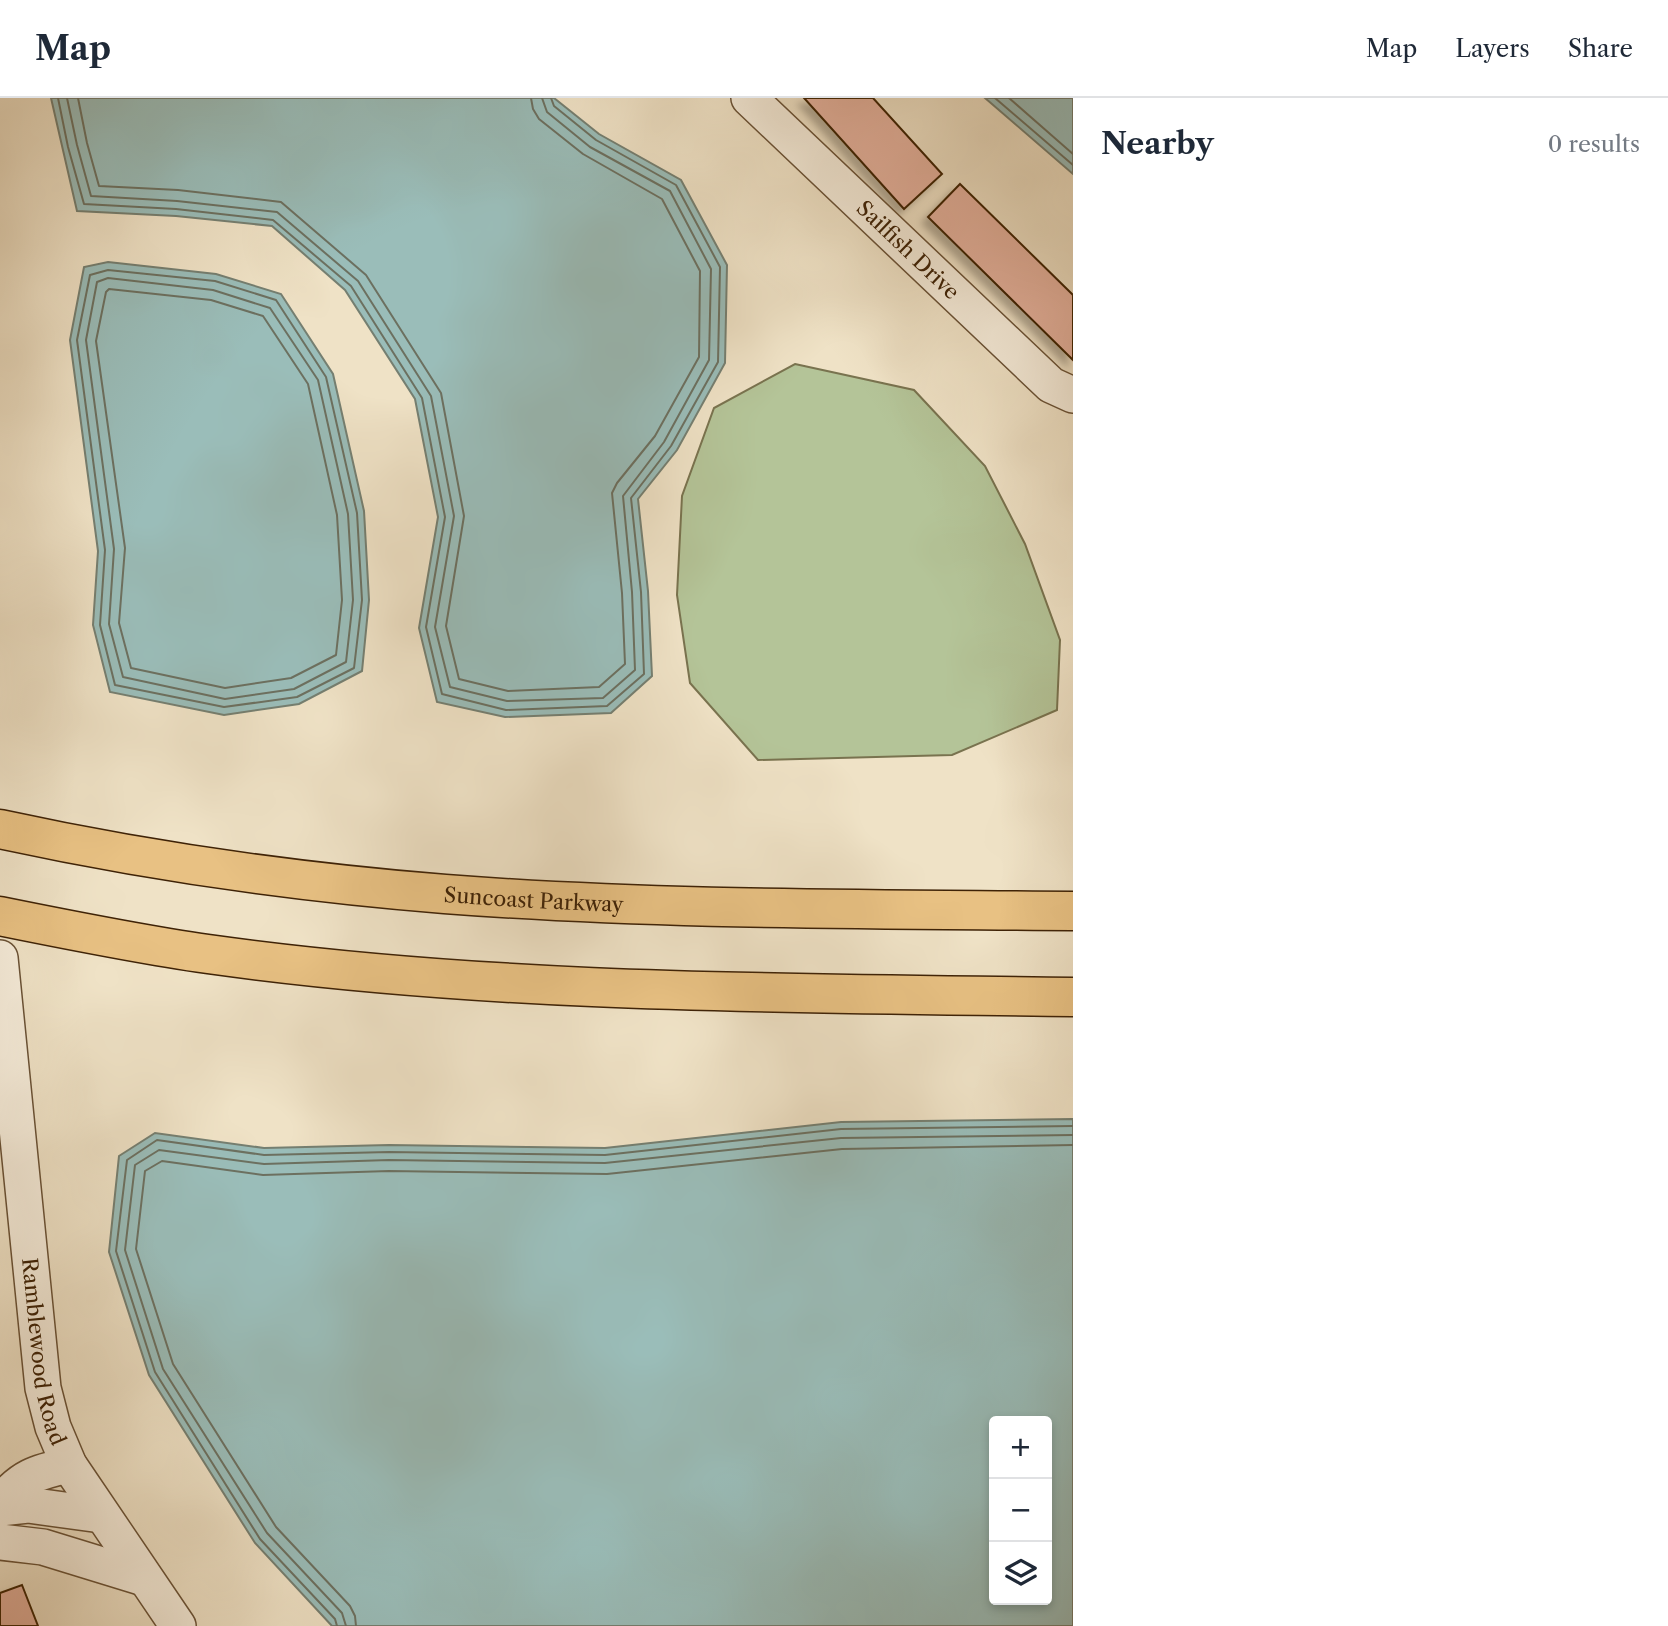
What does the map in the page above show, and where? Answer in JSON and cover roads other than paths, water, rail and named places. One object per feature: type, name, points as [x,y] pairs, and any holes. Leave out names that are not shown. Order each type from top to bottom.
[{"type":"highway","name":"Suncoast Parkway","points":[[0,829],[54,841],[260,875],[446,894],[539,900],[812,908],[1073,911]]},
{"type":"highway","points":[[0,916],[207,954],[506,983],[671,991],[1073,998]]},
{"type":"street","name":"Sailfish Drive","points":[[749,98],[1051,385],[1073,395]]},
{"type":"street","name":"Ramblewood Road","points":[[0,958],[43,1388],[53,1427],[69,1465],[178,1626]]},
{"type":"street","points":[[1,1524],[13,1487],[42,1471],[69,1465]]},
{"type":"street","points":[[1,1524],[28,1505],[101,1515]]},
{"type":"street","points":[[1,1524],[43,1547],[144,1578]]},
{"type":"water","points":[[51,98],[554,98],[599,134],[681,180],[727,265],[725,363],[677,450],[638,499],[648,591],[652,676],[611,713],[505,717],[437,702],[419,628],[438,517],[415,399],[345,290],[272,226],[176,216],[77,211]]},
{"type":"water","points":[[985,98],[1073,98],[1073,174]]},
{"type":"water","points":[[108,262],[216,274],[281,294],[333,374],[364,511],[369,600],[362,671],[299,704],[224,715],[110,692],[93,625],[98,551],[70,340],[84,267]]},
{"type":"water","points":[[1073,1119],[1073,1626],[332,1626],[255,1543],[149,1375],[109,1252],[119,1156],[155,1133],[264,1148],[389,1145],[605,1148],[841,1122]]}]
